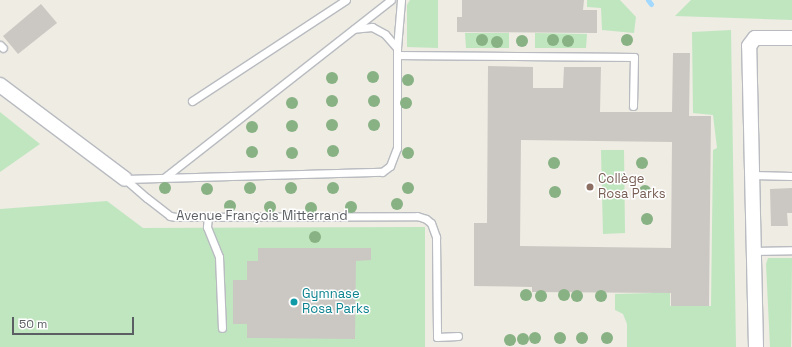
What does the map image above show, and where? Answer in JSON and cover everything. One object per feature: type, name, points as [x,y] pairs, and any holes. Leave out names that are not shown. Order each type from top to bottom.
[{"type":"street","points":[[756,347],[749,46],[755,38],[792,38]]},
{"type":"street","name":"Avenue François Mitterrand","points":[[0,85],[125,179]]},
{"type":"lane","points":[[192,102],[346,0]]},
{"type":"lane","points":[[165,177],[391,0]]},
{"type":"lane","points":[[125,179],[370,174],[382,172],[393,161],[397,148],[397,52],[401,0]]},
{"type":"lane","points":[[354,29],[372,26],[385,34],[397,52]]},
{"type":"lane","points":[[397,52],[634,57],[633,106]]},
{"type":"lane","points":[[752,175],[792,176]]},
{"type":"lane","name":"Avenue François Mitterrand","points":[[125,179],[170,216],[417,216],[426,219],[431,223],[436,237],[436,336],[458,336]]},
{"type":"lane","points":[[208,217],[207,227],[219,257],[222,328]]},
{"type":"lane","points":[[753,251],[792,250]]},
{"type":"green space","points":[[410,0],[438,0],[438,48],[407,47],[407,5]]},
{"type":"green space","points":[[587,0],[620,0],[636,17],[634,33],[602,30],[601,8],[587,7]]},
{"type":"green space","points":[[691,0],[792,0],[792,20],[675,16]]},
{"type":"green space","points":[[731,30],[736,347],[627,347],[627,324],[623,314],[615,310],[615,294],[652,293],[652,284],[670,285],[670,306],[711,306],[713,150],[717,148],[713,115],[693,113],[692,32]]},
{"type":"green space","points":[[465,33],[509,33],[509,48],[466,48]]},
{"type":"green space","points":[[535,33],[587,34],[586,48],[535,48]]},
{"type":"green space","points":[[0,112],[40,144],[0,172]]},
{"type":"green space","points":[[601,150],[624,150],[625,233],[603,234]]},
{"type":"green space","points":[[107,201],[143,228],[425,227],[425,347],[0,347],[0,209]]},
{"type":"green space","points":[[768,258],[792,258],[791,347],[770,347],[766,264]]},
{"type":"building","points":[[462,0],[584,0],[583,10],[597,10],[597,33],[457,32],[457,17],[462,17]]},
{"type":"building","points":[[41,4],[57,23],[18,54],[3,36]]},
{"type":"building","points":[[673,53],[690,53],[689,116],[711,116],[709,306],[671,306],[671,293],[532,292],[532,287],[474,286],[474,223],[487,223],[488,66],[533,67],[533,88],[563,88],[564,67],[601,67],[600,112],[672,112]],"holes":[[[521,140],[672,142],[671,248],[520,246]]]},
{"type":"building","points":[[792,188],[792,213],[787,213],[788,226],[771,226],[770,189]]},
{"type":"building","name":"Gymnase Rosa Parks","points":[[258,248],[371,248],[371,260],[356,261],[355,339],[247,338],[247,324],[233,324],[233,280],[247,280],[247,261],[258,261]]},
{"type":"waterway","points":[[648,0],[651,4]]},
{"type":"place","name":"Collège Rosa Parks","points":[[590,187]]},
{"type":"place","name":"Gymnase Rosa Parks","points":[[294,302]]}]
